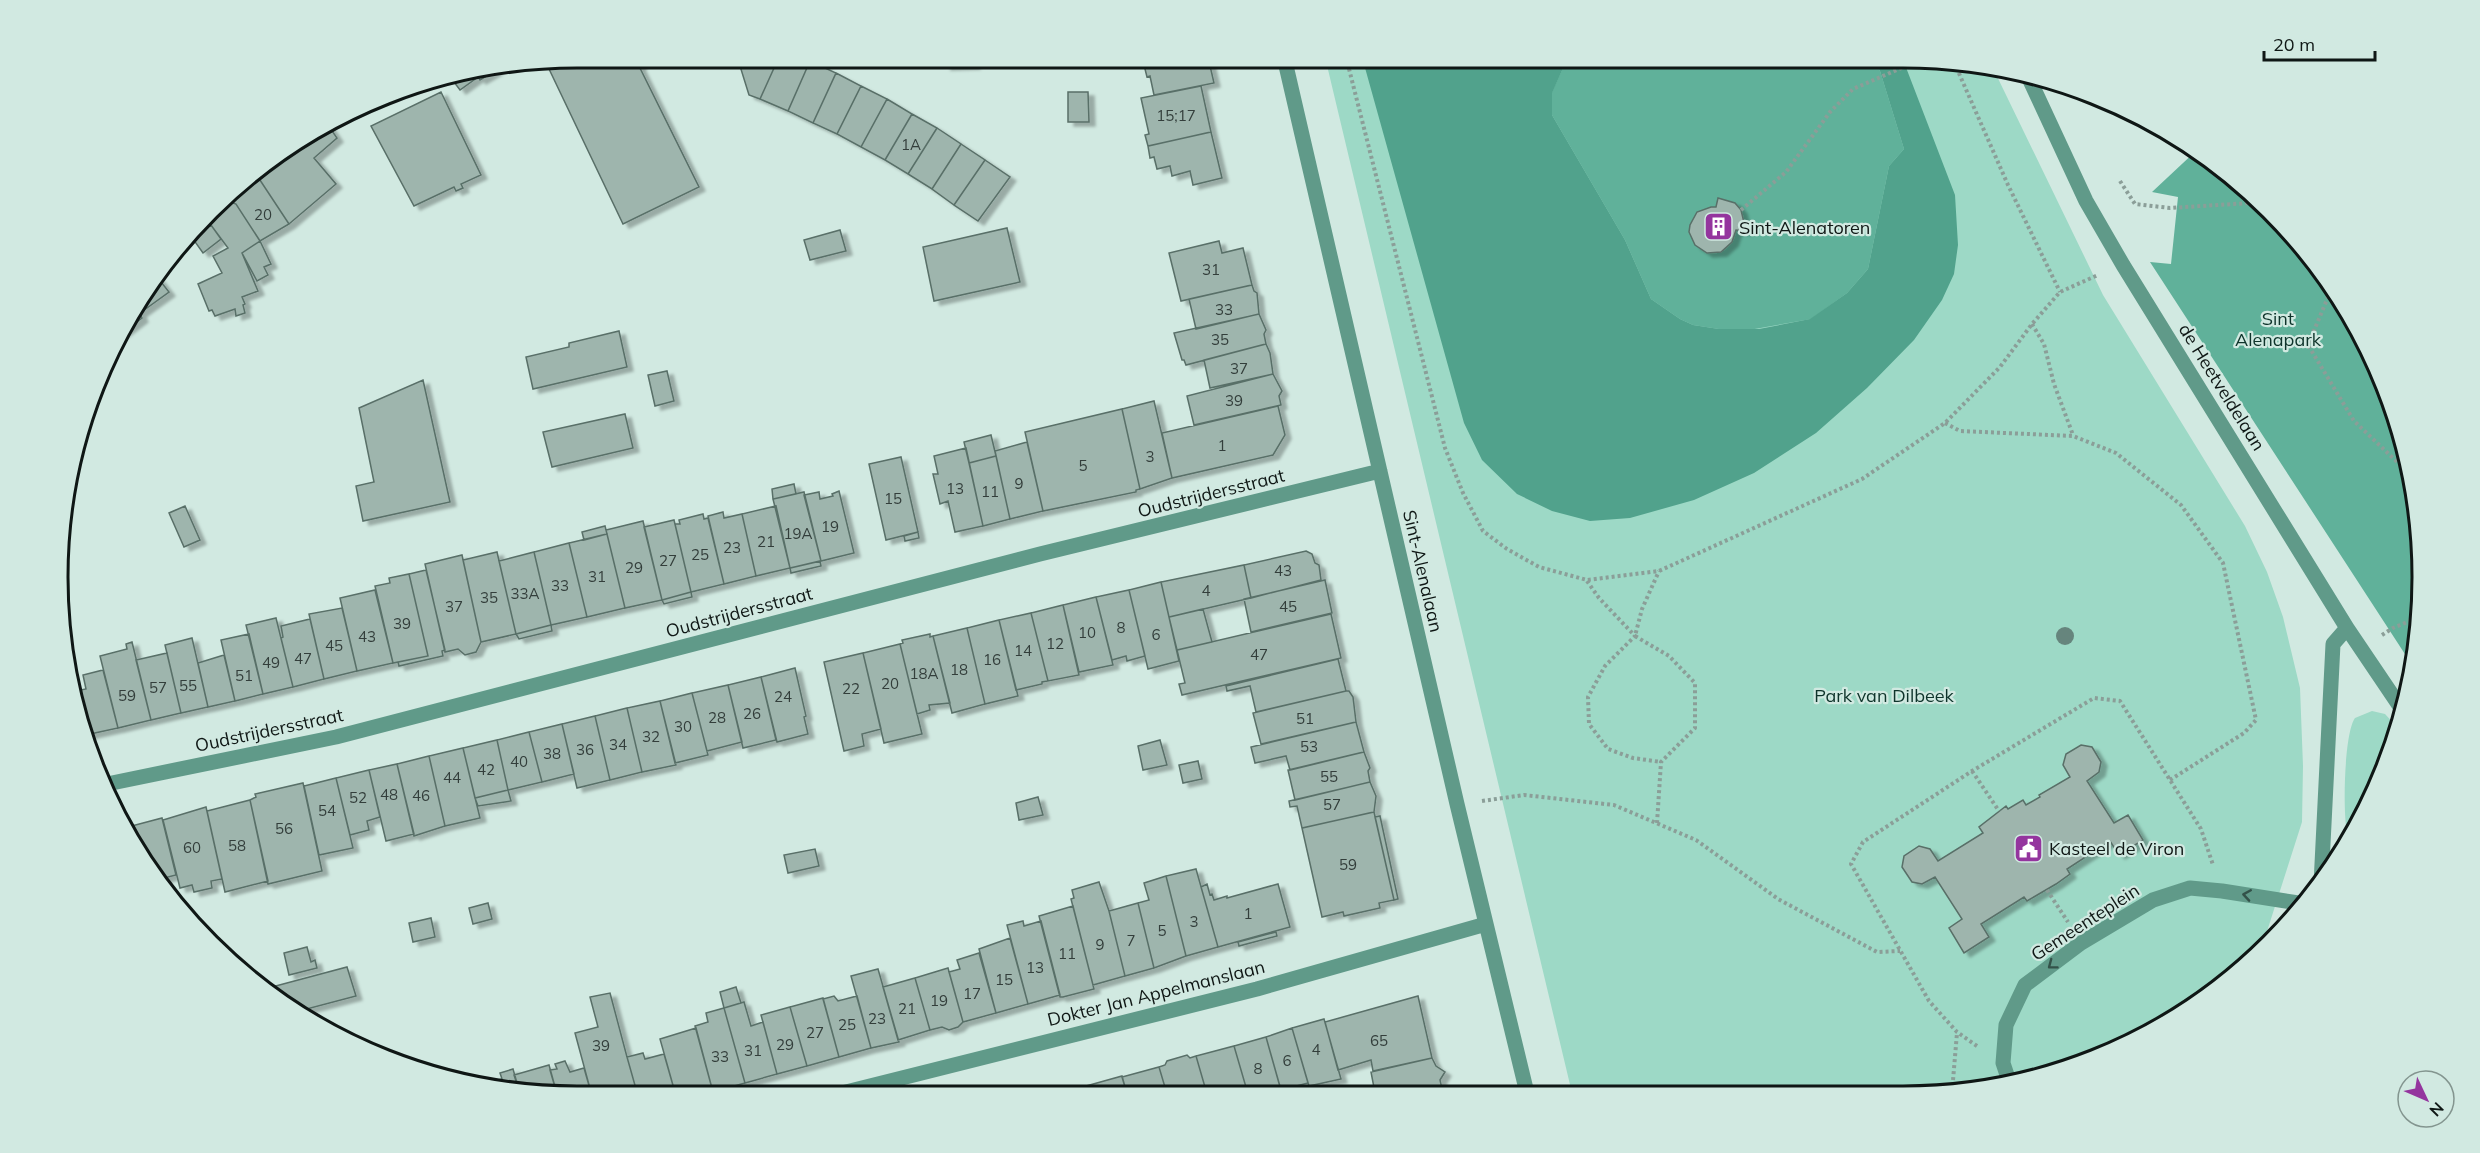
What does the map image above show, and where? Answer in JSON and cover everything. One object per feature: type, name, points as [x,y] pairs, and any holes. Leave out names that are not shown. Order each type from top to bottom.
[{"type":"street","name":"Sint-Alenalaan","points":[[1287,68],[1457,804],[1525,1086]]},
{"type":"street","name":"de Heetveldelaan","points":[[2032,84],[2086,201],[2123,265],[2347,628],[2397,702]]},
{"type":"street","name":"Oudstrijdersstraat","points":[[111,783],[336,737],[1040,554],[1380,471]]},
{"type":"street","points":[[2322,866],[2333,644],[2347,628]]},
{"type":"street","name":"Gemeenteplein","points":[[2007,1075],[2003,1063],[2006,1025],[2025,985],[2081,943],[2153,900],[2190,888],[2294,902]]},
{"type":"street","name":"Dokter Jan Appelmanslaan","points":[[870,1086],[1257,989],[1486,924]]},
{"type":"path","points":[[1349,68],[1444,448],[1462,493],[1483,531],[1507,549],[1539,567],[1587,580],[1659,571],[1862,479],[1945,423],[2000,368],[2032,324],[2060,292],[2123,265]]},
{"type":"path","points":[[1741,210],[1786,172],[1830,112],[1853,89],[1901,68]]},
{"type":"path","points":[[1958,71],[2035,243],[2060,292]]},
{"type":"path","points":[[2120,181],[2135,204],[2170,208],[2248,203]]},
{"type":"path","points":[[2328,296],[2308,345],[2354,421],[2400,465]]},
{"type":"path","points":[[2032,324],[2044,344],[2054,384],[2073,435]]},
{"type":"path","points":[[1945,423],[1960,431],[2073,435],[2116,453],[2181,505],[2223,563],[2256,720],[2244,733],[2170,780]]},
{"type":"path","points":[[1659,571],[1642,609],[1635,636],[1605,666],[1588,697],[1589,724],[1608,749],[1632,758],[1661,762]]},
{"type":"path","points":[[1587,580],[1599,598],[1635,636],[1669,656],[1695,683],[1695,728],[1661,762],[1657,823]]},
{"type":"path","points":[[2362,650],[2392,628],[2410,621]]},
{"type":"path","points":[[2003,1063],[1957,1032],[1929,1000],[1851,864],[1863,842],[1972,771],[2094,698],[2120,701],[2201,829],[2222,891]]},
{"type":"path","points":[[1972,771],[1999,812]]},
{"type":"path","points":[[1457,804],[1524,795],[1614,805],[1696,840],[1778,898],[1877,952],[1900,951]]},
{"type":"path","points":[[2047,890],[2055,902]]},
{"type":"path","points":[[1953,1083],[1957,1032]]},
{"type":"green space","name":"Park van Dilbeek","points":[[1328,68],[1904,68],[1937,69],[1997,76],[2103,295],[2245,526],[2267,572],[2283,617],[2300,688],[2303,766],[2302,822],[2267,932],[2239,959],[2186,1000],[2129,1033],[2067,1058],[2003,1076],[1904,1086],[1570,1086]]},
{"type":"green space","points":[[1563,68],[1878,68],[1904,149],[1889,166],[1868,269],[1847,293],[1811,319],[1749,330],[1693,325],[1680,319],[1651,299],[1625,240],[1552,115],[1552,92]]},
{"type":"green space","name":"Sint Alenapark","points":[[2190,156],[2213,173],[2239,194],[2286,241],[2327,294],[2360,351],[2374,382],[2395,445],[2408,510],[2412,576],[2406,656],[2150,262],[2171,264],[2178,197],[2152,192]]},
{"type":"green space","points":[[2372,711],[2385,714],[2391,721],[2374,771],[2346,827],[2346,757],[2351,727],[2355,718]]},
{"type":"shaded area","points":[[1365,68],[1563,68],[1552,93],[1552,115],[1625,240],[1651,299],[1693,325],[1719,329],[1759,329],[1810,319],[1847,293],[1868,269],[1889,166],[1904,149],[1878,68],[1906,68],[1955,195],[1958,245],[1954,274],[1942,300],[1914,340],[1867,388],[1816,433],[1754,473],[1694,500],[1630,518],[1590,521],[1552,511],[1517,494],[1482,460],[1464,423]]},
{"type":"building","points":[[640,68],[699,187],[623,224],[549,69]]},
{"type":"building","points":[[741,68],[774,68],[760,99],[749,95]]},
{"type":"building","points":[[774,68],[807,68],[788,111],[760,99]]},
{"type":"building","points":[[807,68],[825,68],[836,73],[813,123],[788,111]]},
{"type":"building","points":[[1145,68],[1211,68],[1214,83],[1154,95],[1150,76],[1147,77]]},
{"type":"building","points":[[836,73],[861,86],[837,134],[813,123]]},
{"type":"building","points":[[478,77],[478,77],[460,90],[454,83]]},
{"type":"building","points":[[861,86],[887,99],[861,147],[837,134]]},
{"type":"building","points":[[1201,86],[1211,132],[1148,146],[1145,135],[1149,134],[1141,98]]},
{"type":"building","points":[[441,92],[481,175],[461,184],[463,188],[456,191],[454,187],[414,206],[371,126]]},
{"type":"building","points":[[1068,92],[1088,92],[1089,122],[1068,122]]},
{"type":"building","points":[[887,99],[912,114],[885,160],[861,147]]},
{"type":"building","points":[[912,114],[937,128],[908,174],[885,160]]},
{"type":"building","points":[[937,128],[961,144],[932,189],[908,174]]},
{"type":"building","points":[[332,131],[337,138],[314,158],[336,184],[289,224],[259,179],[294,153]]},
{"type":"building","points":[[1211,132],[1222,178],[1193,185],[1190,171],[1172,176],[1170,166],[1157,169],[1154,157],[1150,158],[1148,146]]},
{"type":"building","points":[[961,144],[985,160],[954,205],[932,189]]},
{"type":"building","points":[[985,160],[1010,177],[978,221],[954,205]]},
{"type":"building","points":[[259,179],[289,224],[260,241],[236,204],[232,203]]},
{"type":"building","name":"Sint-Alenatoren","points":[[1718,198],[1735,203],[1741,210],[1746,231],[1736,230],[1732,242],[1721,252],[1707,253],[1695,245],[1689,232],[1690,225],[1697,212],[1716,207]]},
{"type":"building","points":[[232,203],[236,204],[260,241],[242,253],[258,291],[242,297],[245,313],[236,316],[235,309],[215,316],[212,310],[209,311],[198,284],[222,273],[213,256],[228,248],[211,225],[204,230]]},
{"type":"building","points":[[211,225],[221,239],[203,253],[194,241]]},
{"type":"building","points":[[1007,228],[1020,282],[934,301],[923,247]]},
{"type":"building","points":[[840,230],[846,251],[810,260],[804,240]]},
{"type":"building","points":[[260,241],[271,264],[264,267],[268,275],[257,281],[242,253]]},
{"type":"building","points":[[1219,241],[1222,253],[1243,248],[1252,285],[1181,301],[1169,253]]},
{"type":"building","points":[[162,282],[169,292],[143,311]]},
{"type":"building","points":[[1252,285],[1257,293],[1259,314],[1196,329],[1189,299]]},
{"type":"building","points":[[1259,314],[1266,330],[1264,334],[1266,344],[1186,365],[1182,360],[1174,333]]},
{"type":"building","points":[[619,331],[627,367],[533,389],[526,357],[569,347],[569,343]]},
{"type":"building","points":[[1266,344],[1270,353],[1273,374],[1210,388],[1204,360]]},
{"type":"building","points":[[667,371],[674,401],[655,406],[648,375]]},
{"type":"building","points":[[1273,374],[1282,391],[1279,396],[1281,405],[1194,425],[1187,396]]},
{"type":"building","points":[[423,380],[450,502],[363,521],[356,486],[374,482],[359,408]]},
{"type":"building","points":[[1154,401],[1172,478],[1140,489],[1122,409]]},
{"type":"building","points":[[1278,406],[1285,435],[1273,455],[1172,478],[1162,433]]},
{"type":"building","points":[[1122,409],[1140,489],[1136,492],[1043,511],[1025,432]]},
{"type":"building","points":[[625,414],[633,448],[552,467],[543,432]]},
{"type":"building","points":[[991,435],[996,456],[969,463],[964,442]]},
{"type":"building","points":[[1027,442],[1043,511],[1010,519],[995,451]]},
{"type":"building","points":[[966,448],[983,526],[955,532],[948,501],[940,504],[933,474],[938,474],[934,456]]},
{"type":"building","points":[[996,456],[1010,519],[983,526],[969,463]]},
{"type":"building","points":[[901,457],[918,532],[886,540],[869,464]]},
{"type":"building","points":[[794,484],[796,494],[773,499],[772,489]]},
{"type":"building","points":[[839,491],[854,553],[821,561],[804,495],[819,492],[820,499],[833,496],[832,494]]},
{"type":"building","points":[[804,492],[821,561],[790,568],[773,499]]},
{"type":"building","points":[[185,506],[200,540],[184,547],[169,513]]},
{"type":"building","points":[[776,506],[790,568],[756,576],[742,514]]},
{"type":"building","points":[[723,512],[724,518],[742,514],[756,576],[724,584],[708,516]]},
{"type":"building","points":[[703,514],[704,519],[708,518],[724,584],[691,592],[675,524],[680,524],[679,520]]},
{"type":"building","points":[[674,520],[691,592],[662,600],[644,527]]},
{"type":"building","points":[[643,521],[662,600],[625,608],[606,530]]},
{"type":"building","points":[[605,526],[607,534],[584,540],[582,532]]},
{"type":"building","points":[[918,532],[919,538],[905,541],[904,536]]},
{"type":"building","points":[[607,534],[625,608],[587,617],[569,543]]},
{"type":"building","points":[[569,543],[587,617],[551,625],[534,552]]},
{"type":"building","points":[[1306,551],[1312,554],[1315,563],[1319,565],[1321,580],[1251,598],[1244,565]]},
{"type":"building","points":[[497,552],[516,634],[481,642],[463,560]]},
{"type":"building","points":[[534,552],[551,625],[516,634],[499,561]]},
{"type":"building","points":[[462,555],[481,642],[476,652],[465,655],[458,649],[445,652],[425,564]]},
{"type":"building","points":[[820,561],[821,566],[791,573],[790,568]]},
{"type":"building","points":[[1244,565],[1251,598],[1169,617],[1161,582]]},
{"type":"building","points":[[426,570],[445,650],[442,651],[443,656],[399,666],[398,662],[428,656],[409,574]]},
{"type":"building","points":[[409,574],[428,656],[393,663],[375,586],[390,583],[389,578]]},
{"type":"building","points":[[1325,580],[1332,613],[1251,632],[1244,599]]},
{"type":"building","points":[[1161,582],[1179,661],[1148,669],[1129,590]]},
{"type":"building","points":[[375,590],[393,663],[357,671],[340,598]]},
{"type":"building","points":[[1129,590],[1145,656],[1127,661],[1126,656],[1112,660],[1096,597]]},
{"type":"building","points":[[691,592],[692,597],[664,604],[662,600]]},
{"type":"building","points":[[1096,597],[1113,665],[1079,672],[1063,605]]},
{"type":"building","points":[[1063,605],[1079,675],[1048,681],[1031,613]]},
{"type":"building","points":[[342,608],[357,671],[324,679],[309,614]]},
{"type":"building","points":[[1203,609],[1212,642],[1177,650],[1169,617]]},
{"type":"building","points":[[1031,613],[1048,681],[1016,690],[999,620]]},
{"type":"building","points":[[1331,614],[1341,658],[1182,695],[1179,684],[1185,683],[1177,650]]},
{"type":"building","points":[[276,618],[293,687],[263,694],[246,625]]},
{"type":"building","points":[[310,619],[324,679],[293,687],[281,638],[283,637],[281,626]]},
{"type":"building","points":[[999,620],[1018,696],[985,704],[967,628]]},
{"type":"building","points":[[551,625],[552,631],[519,639],[516,634]]},
{"type":"building","points":[[967,628],[985,704],[952,713],[933,636]]},
{"type":"building","points":[[249,634],[263,694],[235,701],[221,640]]},
{"type":"building","points":[[930,634],[930,637],[933,636],[950,703],[929,705],[930,710],[917,714],[900,644],[903,643],[902,640]]},
{"type":"building","points":[[192,638],[208,707],[181,713],[165,645]]},
{"type":"building","points":[[132,642],[151,720],[118,728],[100,656],[127,649],[126,644]]},
{"type":"building","points":[[900,644],[922,734],[884,743],[863,653]]},
{"type":"building","points":[[167,653],[181,713],[151,720],[136,660]]},
{"type":"building","points":[[863,653],[881,729],[862,734],[864,746],[844,751],[824,662]]},
{"type":"building","points":[[224,655],[235,701],[208,707],[198,663]]},
{"type":"building","points":[[1338,659],[1346,691],[1256,712],[1250,686],[1227,691],[1226,686]]},
{"type":"building","points":[[795,668],[808,734],[777,742],[761,677]]},
{"type":"building","points":[[103,670],[118,728],[93,733],[80,690],[86,689],[83,675]]},
{"type":"building","points":[[761,677],[776,740],[743,748],[728,685]]},
{"type":"building","points":[[728,685],[742,742],[707,751],[692,693]]},
{"type":"building","points":[[1349,691],[1353,697],[1356,722],[1261,744],[1253,713]]},
{"type":"building","points":[[692,693],[708,755],[675,763],[660,701]]},
{"type":"building","points":[[660,701],[676,765],[642,772],[627,708]]},
{"type":"building","points":[[627,708],[642,772],[610,780],[595,716]]},
{"type":"building","points":[[595,716],[610,780],[577,788],[562,724]]},
{"type":"building","points":[[1356,722],[1364,752],[1290,770],[1286,756],[1255,763],[1251,747]]},
{"type":"building","points":[[562,724],[574,774],[542,782],[529,732]]},
{"type":"building","points":[[529,732],[542,782],[508,790],[497,740]]},
{"type":"building","points":[[497,740],[508,790],[475,798],[463,748]]},
{"type":"building","points":[[1160,740],[1167,765],[1143,770],[1138,746]]},
{"type":"building","name":"Kasteel de Viron","points":[[2081,745],[2092,747],[2101,762],[2099,772],[2087,781],[2114,823],[2128,815],[2143,840],[2119,855],[2110,841],[2067,869],[2070,874],[2056,884],[2027,901],[2024,897],[1981,924],[1989,937],[1964,953],[1949,928],[1962,919],[1935,877],[1922,884],[1912,882],[1902,867],[1904,856],[1919,846],[1930,849],[1938,861],[1983,833],[1979,827],[2006,806],[2008,809],[2023,800],[2026,805],[2070,777],[2063,765],[2066,754]]},
{"type":"building","points":[[463,748],[480,818],[445,826],[429,756]]},
{"type":"building","points":[[1364,752],[1370,768],[1368,771],[1370,782],[1295,800],[1288,770]]},
{"type":"building","points":[[429,756],[445,826],[414,836],[397,764]]},
{"type":"building","points":[[1198,761],[1202,779],[1183,783],[1179,765]]},
{"type":"building","points":[[397,764],[414,834],[386,841],[369,770]]},
{"type":"building","points":[[369,770],[380,817],[367,821],[369,830],[350,835],[336,778]]},
{"type":"building","points":[[336,778],[353,848],[319,855],[304,786]]},
{"type":"building","points":[[1370,782],[1376,796],[1374,812],[1302,828],[1297,806],[1290,807],[1289,801]]},
{"type":"building","points":[[303,783],[322,871],[268,884],[250,800],[256,797],[255,794]]},
{"type":"building","points":[[508,790],[511,801],[478,806],[475,798]]},
{"type":"building","points":[[1038,797],[1043,815],[1019,820],[1016,803]]},
{"type":"building","points":[[250,800],[268,881],[225,892],[207,811]]},
{"type":"building","points":[[206,807],[222,879],[211,881],[212,888],[194,892],[192,885],[180,888],[163,820]]},
{"type":"building","points":[[1374,812],[1394,900],[1379,903],[1380,908],[1344,916],[1343,912],[1322,917],[1302,828]]},
{"type":"building","points":[[1380,816],[1398,899],[1394,900],[1375,817]]},
{"type":"building","points":[[162,818],[176,875],[167,877],[133,826]]},
{"type":"building","points":[[815,849],[819,866],[788,873],[784,855]]},
{"type":"building","points":[[1196,869],[1218,947],[1186,956],[1166,876]]},
{"type":"building","points":[[1166,876],[1186,956],[1154,968],[1138,903],[1149,900],[1144,883]]},
{"type":"building","points":[[1099,882],[1109,911],[1125,976],[1093,985],[1071,899],[1074,898],[1072,890]]},
{"type":"building","points":[[1207,884],[1214,900],[1278,884],[1290,927],[1218,947],[1201,887]]},
{"type":"building","points":[[488,903],[492,919],[473,924],[469,908]]},
{"type":"building","points":[[1138,903],[1154,968],[1125,976],[1109,911]]},
{"type":"building","points":[[1073,906],[1094,989],[1060,997],[1039,916]]},
{"type":"building","points":[[431,918],[435,937],[413,942],[409,923]]},
{"type":"building","points":[[1023,921],[1024,926],[1041,921],[1060,995],[1028,1004],[1007,925]]},
{"type":"building","points":[[1276,932],[1277,936],[1239,946],[1238,942]]},
{"type":"building","points":[[1010,938],[1028,1004],[996,1013],[979,949]]},
{"type":"building","points":[[307,947],[311,962],[315,960],[317,968],[289,975],[284,953]]},
{"type":"building","points":[[979,953],[996,1013],[963,1022],[949,972],[960,969],[957,960]]},
{"type":"building","points":[[347,967],[356,996],[308,1009],[275,986]]},
{"type":"building","points":[[948,968],[963,1022],[958,1027],[949,1030],[942,1027],[930,1030],[915,978]]},
{"type":"building","points":[[878,969],[899,1042],[871,1048],[851,976]]},
{"type":"building","points":[[915,978],[930,1030],[898,1040],[883,987]]},
{"type":"building","points":[[736,987],[741,1003],[724,1008],[720,992]]},
{"type":"building","points":[[610,993],[635,1086],[589,1086],[575,1033],[598,1027],[590,997]]},
{"type":"building","points":[[834,996],[838,1001],[857,996],[871,1048],[839,1057],[823,999]]},
{"type":"building","points":[[1418,996],[1432,1058],[1373,1071],[1371,1060],[1338,1070],[1325,1022]]},
{"type":"building","points":[[823,998],[839,1057],[807,1066],[790,1007]]},
{"type":"building","points":[[744,1002],[751,1026],[763,1022],[777,1074],[745,1083],[724,1008]]},
{"type":"building","points":[[790,1007],[807,1066],[777,1074],[761,1015]]},
{"type":"building","points":[[724,1008],[745,1083],[734,1086],[711,1086],[695,1026],[708,1022],[706,1013]]},
{"type":"building","points":[[1324,1019],[1341,1079],[1309,1086],[1292,1028]]},
{"type":"building","points":[[696,1028],[711,1086],[673,1086],[660,1039]]},
{"type":"building","points":[[1292,1028],[1308,1083],[1280,1086],[1266,1037]]},
{"type":"building","points":[[1266,1037],[1280,1086],[1246,1086],[1234,1046]]},
{"type":"building","points":[[1234,1046],[1246,1086],[1205,1086],[1196,1056]]},
{"type":"building","points":[[643,1053],[645,1059],[664,1054],[673,1086],[635,1086],[627,1057]]},
{"type":"building","points":[[1187,1055],[1190,1058],[1196,1056],[1205,1086],[1165,1086],[1159,1067],[1165,1065],[1167,1061]]},
{"type":"building","points":[[1432,1058],[1436,1066],[1445,1072],[1440,1080],[1441,1086],[1374,1086],[1371,1072]]},
{"type":"building","points":[[565,1061],[570,1072],[584,1068],[589,1086],[554,1085],[550,1070],[557,1069],[555,1064]]},
{"type":"building","points":[[549,1065],[554,1085],[516,1082],[514,1075]]},
{"type":"building","points":[[1159,1067],[1165,1086],[1125,1086],[1122,1077]]},
{"type":"building","points":[[513,1069],[517,1082],[500,1079],[502,1079],[500,1073]]},
{"type":"building","points":[[1122,1076],[1125,1086],[1086,1086]]},
{"type":"place","name":"Sint-Alenatoren","points":[[1718,227]]},
{"type":"place","name":"Kasteel de Viron","points":[[2028,848]]}]
